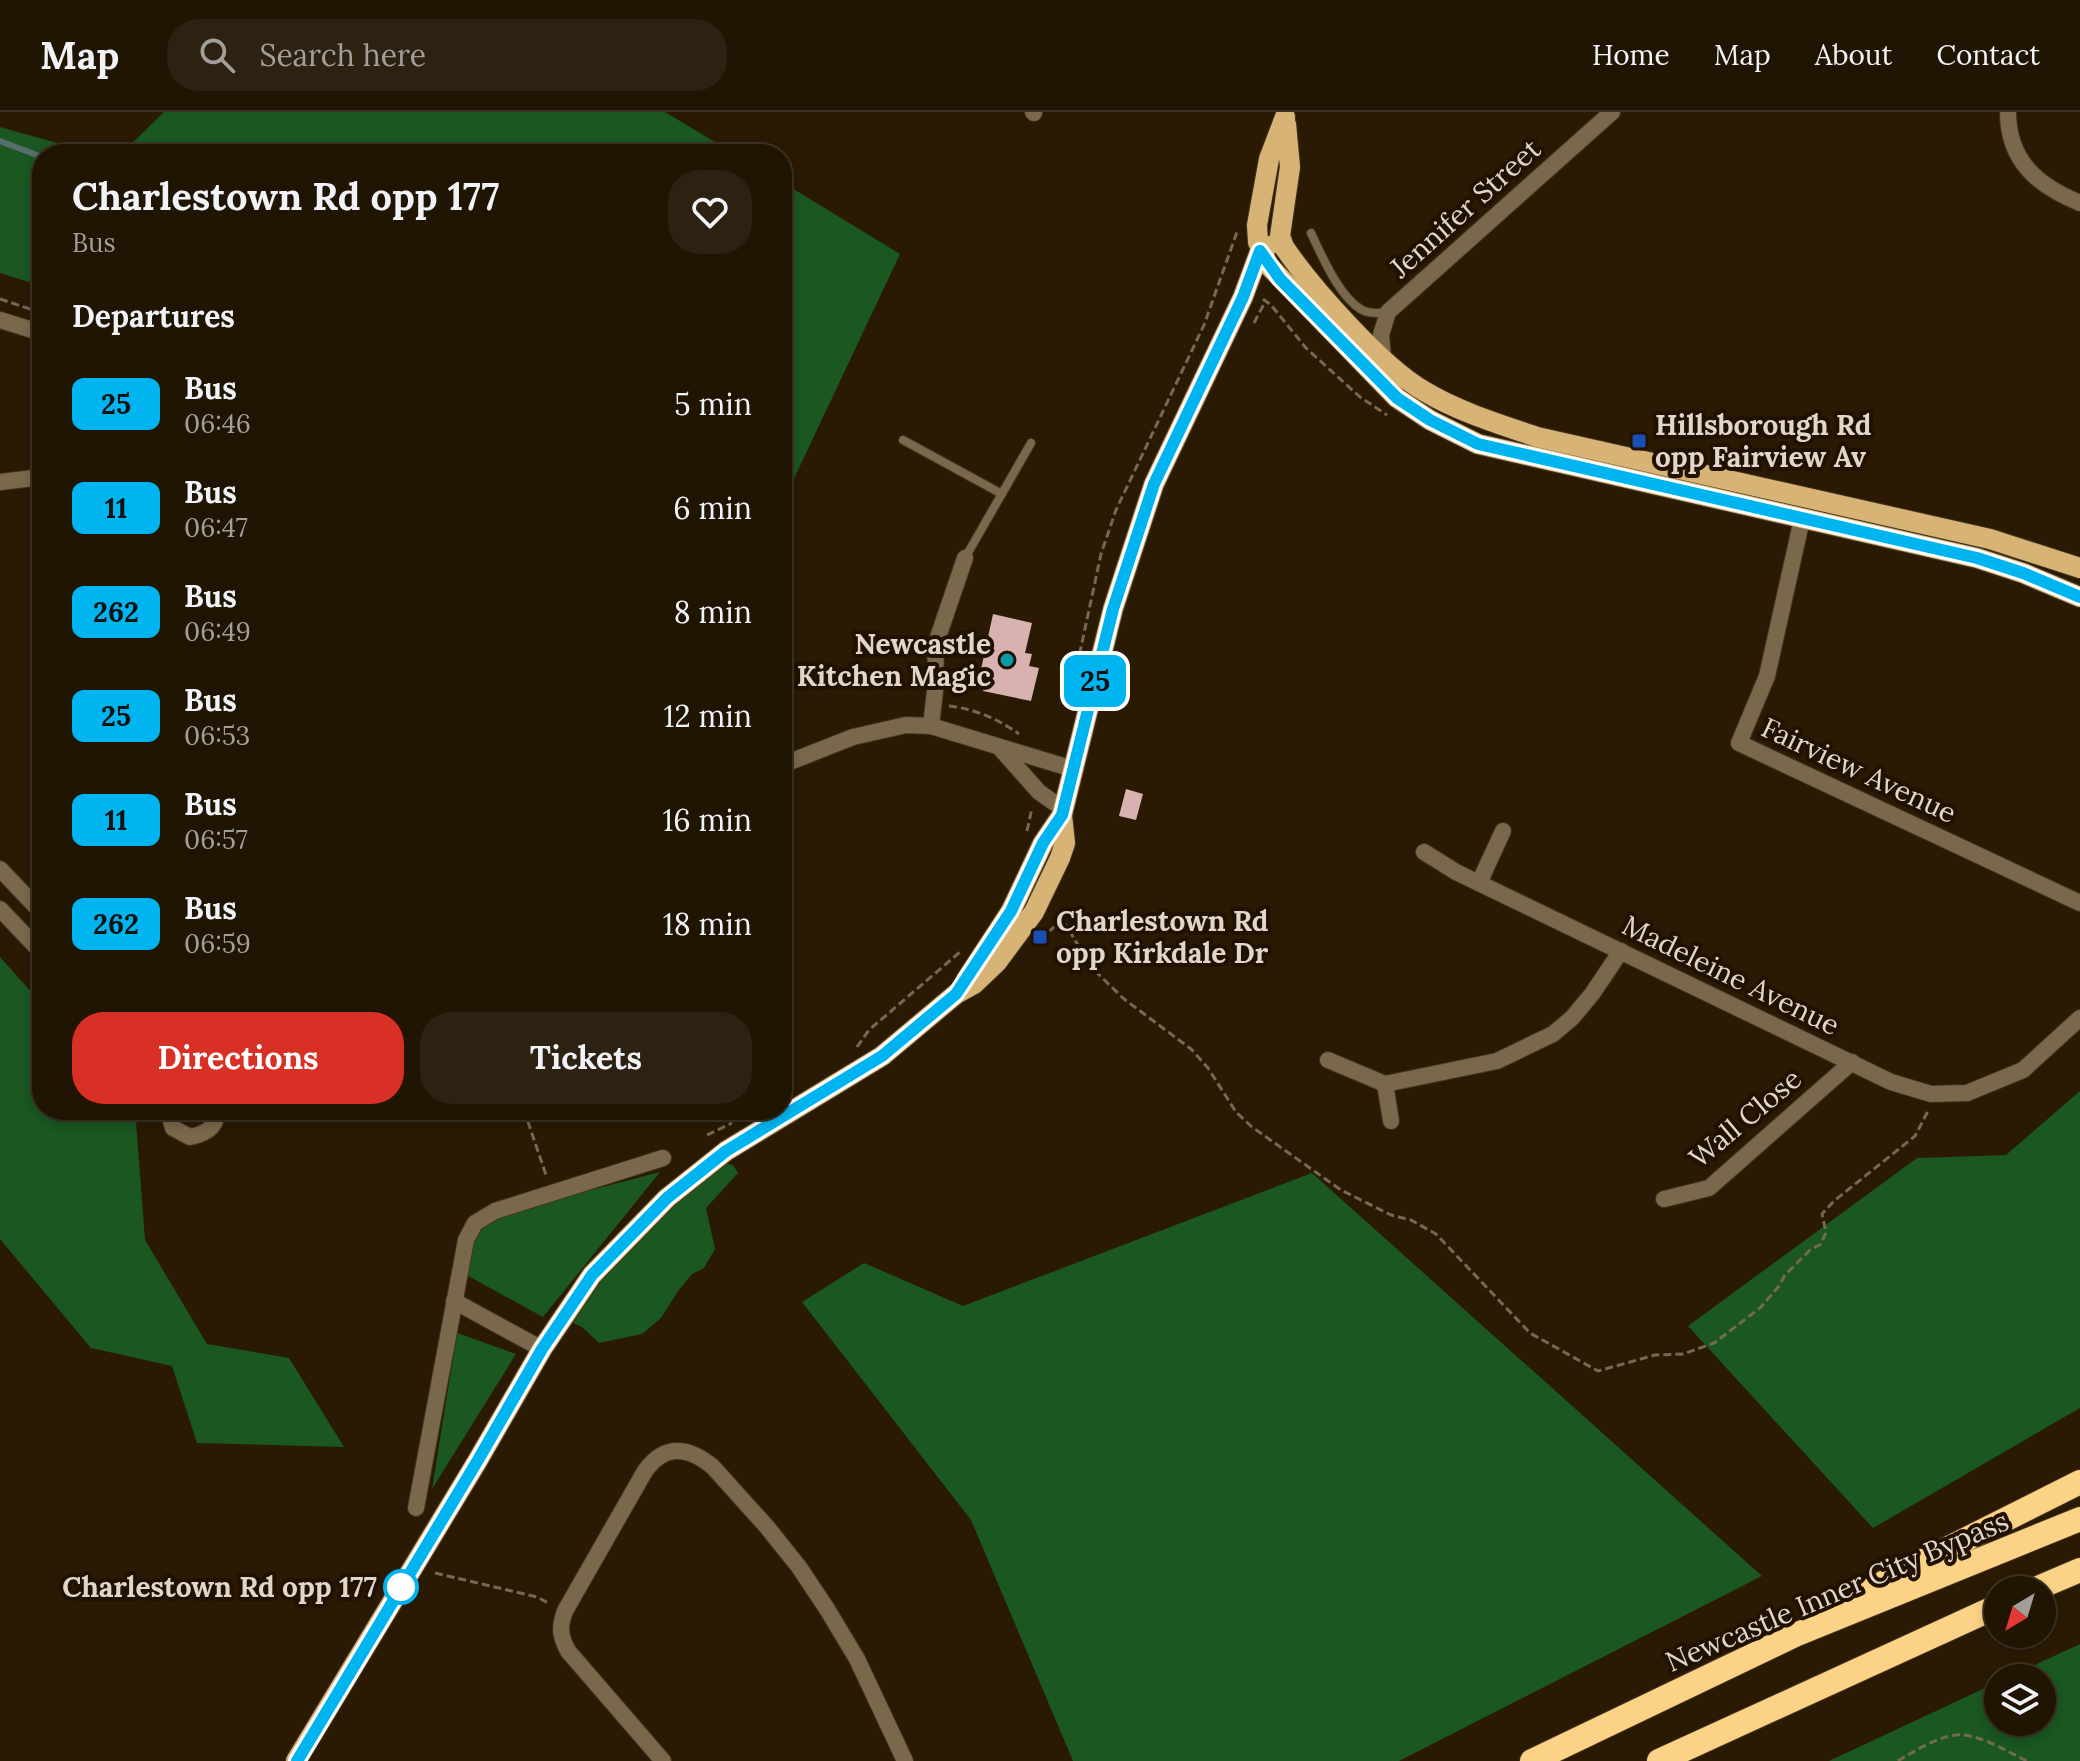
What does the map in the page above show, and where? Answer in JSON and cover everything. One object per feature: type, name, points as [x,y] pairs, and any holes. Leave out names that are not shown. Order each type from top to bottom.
[{"type":"highway","points":[[1795,1635],[1905,1570],[2080,1482]]},
{"type":"highway","name":"Newcastle Inner City Bypass","points":[[1532,1761],[1795,1635],[2080,1519]]},
{"type":"highway","points":[[2056,1581],[2080,1570]]},
{"type":"highway","points":[[2056,1584],[2080,1578]]},
{"type":"highway","points":[[1659,1761],[1984,1612]]},
{"type":"main road","points":[[1285,114],[1290,167],[1281,228],[1298,267],[1383,358],[1421,390],[1444,402],[1537,437],[1990,539],[2080,568]]},
{"type":"main road","points":[[1285,114],[1269,159],[1257,225],[1260,251],[1280,279],[1383,385],[1414,411],[1478,444],[1977,558],[2080,597]]},
{"type":"main road","points":[[792,1111],[882,1056],[956,994],[974,984],[997,962],[1034,912],[1065,843],[1062,812],[1113,609],[1154,484],[1226,334],[1260,251],[1281,228]]},
{"type":"main road","points":[[296,1761],[542,1349],[592,1275],[667,1198],[726,1151],[777,1120]]},
{"type":"street","name":"Jennifer Street","points":[[1383,358],[1381,335],[1388,312],[1612,112]]},
{"type":"street","points":[[2008,112],[2016,153],[2034,178],[2056,193],[2080,203]]},
{"type":"street","points":[[0,320],[32,330]]},
{"type":"street","points":[[0,482],[32,478]]},
{"type":"street","name":"Fairview Avenue","points":[[1802,519],[1767,676],[1739,743],[2080,903]]},
{"type":"street","points":[[931,726],[936,643],[965,558]]},
{"type":"street","points":[[792,761],[853,737],[906,725],[931,726],[1073,769]]},
{"type":"street","points":[[998,746],[1039,792],[1062,812]]},
{"type":"street","points":[[1479,883],[1503,831]]},
{"type":"street","name":"Madeleine Avenue","points":[[1424,852],[1479,883],[1891,1082],[1934,1094],[1967,1093],[2023,1070],[2080,1018]]},
{"type":"street","points":[[0,869],[32,903]]},
{"type":"street","points":[[0,909],[32,943]]},
{"type":"street","points":[[1328,1060],[1385,1084],[1497,1061],[1553,1034],[1572,1018],[1621,951]]},
{"type":"street","name":"Wall Close","points":[[1664,1199],[1709,1188],[1852,1062]]},
{"type":"street","points":[[1385,1084],[1391,1121]]},
{"type":"street","points":[[171,1120],[173,1128],[190,1137],[203,1134],[215,1120]]},
{"type":"street","points":[[416,1508],[466,1240],[475,1223],[495,1211],[663,1158]]},
{"type":"street","points":[[454,1301],[542,1349]]},
{"type":"street","points":[[663,1761],[568,1651],[560,1632],[565,1611],[652,1462],[658,1455],[669,1452],[689,1452],[701,1457],[767,1527],[806,1577],[857,1659],[905,1761]]},
{"type":"lane","points":[[1311,233],[1327,267],[1347,295],[1362,310],[1388,312]]},
{"type":"lane","points":[[903,440],[1002,494]]},
{"type":"lane","points":[[965,558],[1031,443]]},
{"type":"path","points":[[1224,278],[1239,227]]},
{"type":"path","points":[[1262,297],[1306,348],[1360,397],[1383,414],[1395,416],[1414,411]]},
{"type":"path","points":[[0,299],[32,310]]},
{"type":"path","points":[[949,705],[973,710],[1024,737]]},
{"type":"path","points":[[1026,837],[1032,808]]},
{"type":"path","points":[[1041,939],[1054,927],[1066,925],[1091,967],[1124,999],[1191,1049],[1208,1068],[1236,1112],[1252,1127],[1341,1190],[1436,1234],[1530,1333],[1598,1371],[1655,1355],[1683,1354],[1714,1343],[1760,1308],[1785,1275],[1810,1250],[1821,1244],[1826,1232],[1822,1214],[1915,1136],[1934,1094]]},
{"type":"path","points":[[856,1050],[869,1030],[966,944]]},
{"type":"path","points":[[527,1120],[552,1193]]},
{"type":"path","points":[[435,1573],[537,1597],[565,1611]]},
{"type":"path","points":[[1898,1761],[1956,1734],[1990,1742],[2027,1761]]},
{"type":"green space","points":[[164,112],[665,112],[718,144],[131,144]]},
{"type":"green space","points":[[0,127],[60,144],[32,144],[32,283],[0,273]]},
{"type":"green space","points":[[792,188],[900,254],[792,483]]},
{"type":"green space","points":[[0,957],[32,993],[32,1120],[134,1120],[145,1240],[207,1344],[289,1358],[344,1447],[197,1443],[172,1366],[91,1348],[0,1239]]},
{"type":"green space","points":[[2080,1091],[2080,1408],[1873,1528],[1688,1326],[1917,1158],[2006,1155]]},
{"type":"green space","points":[[727,1164],[733,1165],[738,1173],[706,1208],[715,1249],[704,1268],[692,1274],[678,1291],[661,1318],[642,1334],[599,1343],[573,1323],[598,1278],[672,1206]]},
{"type":"green space","points":[[660,1172],[543,1317],[461,1272],[483,1218]]},
{"type":"green space","points":[[1312,1173],[1762,1576],[1399,1761],[1073,1761],[971,1520],[802,1302],[864,1263],[963,1306]]},
{"type":"green space","points":[[457,1333],[516,1354],[432,1489]]},
{"type":"green space","points":[[2080,1644],[2080,1761],[1829,1761],[1984,1689],[1984,1736],[2056,1736],[2056,1664],[2037,1664]]},
{"type":"building","name":"Newcastle Kitchen Magic","points":[[993,614],[1032,623],[1025,653],[1032,654],[1029,666],[1039,668],[1031,701],[983,691],[985,685],[978,683]]},
{"type":"building","points":[[1126,789],[1143,794],[1136,820],[1119,816]]},
{"type":"waterway","points":[[0,141],[32,153]]},
{"type":"bus line","name":"25","points":[[792,1112],[882,1056],[912,1034],[956,994],[1011,911],[1043,843],[1062,815],[1113,609],[1154,484],[1243,297],[1260,251],[1280,279],[1397,398],[1445,429],[1478,444],[1977,558],[2080,597]]},
{"type":"bus line","name":"25","points":[[297,1761],[542,1349],[592,1275],[667,1198],[726,1151],[778,1120]]},
{"type":"place","name":"Hillsborough Rd opp Fairview Av","points":[[1639,441]]},
{"type":"place","name":"Newcastle Kitchen Magic","points":[[1007,660]]},
{"type":"place","name":"Charlestown Rd opp Kirkdale Dr","points":[[1040,937]]},
{"type":"place","name":"Charlestown Rd opp 177","points":[[401,1587]]}]
